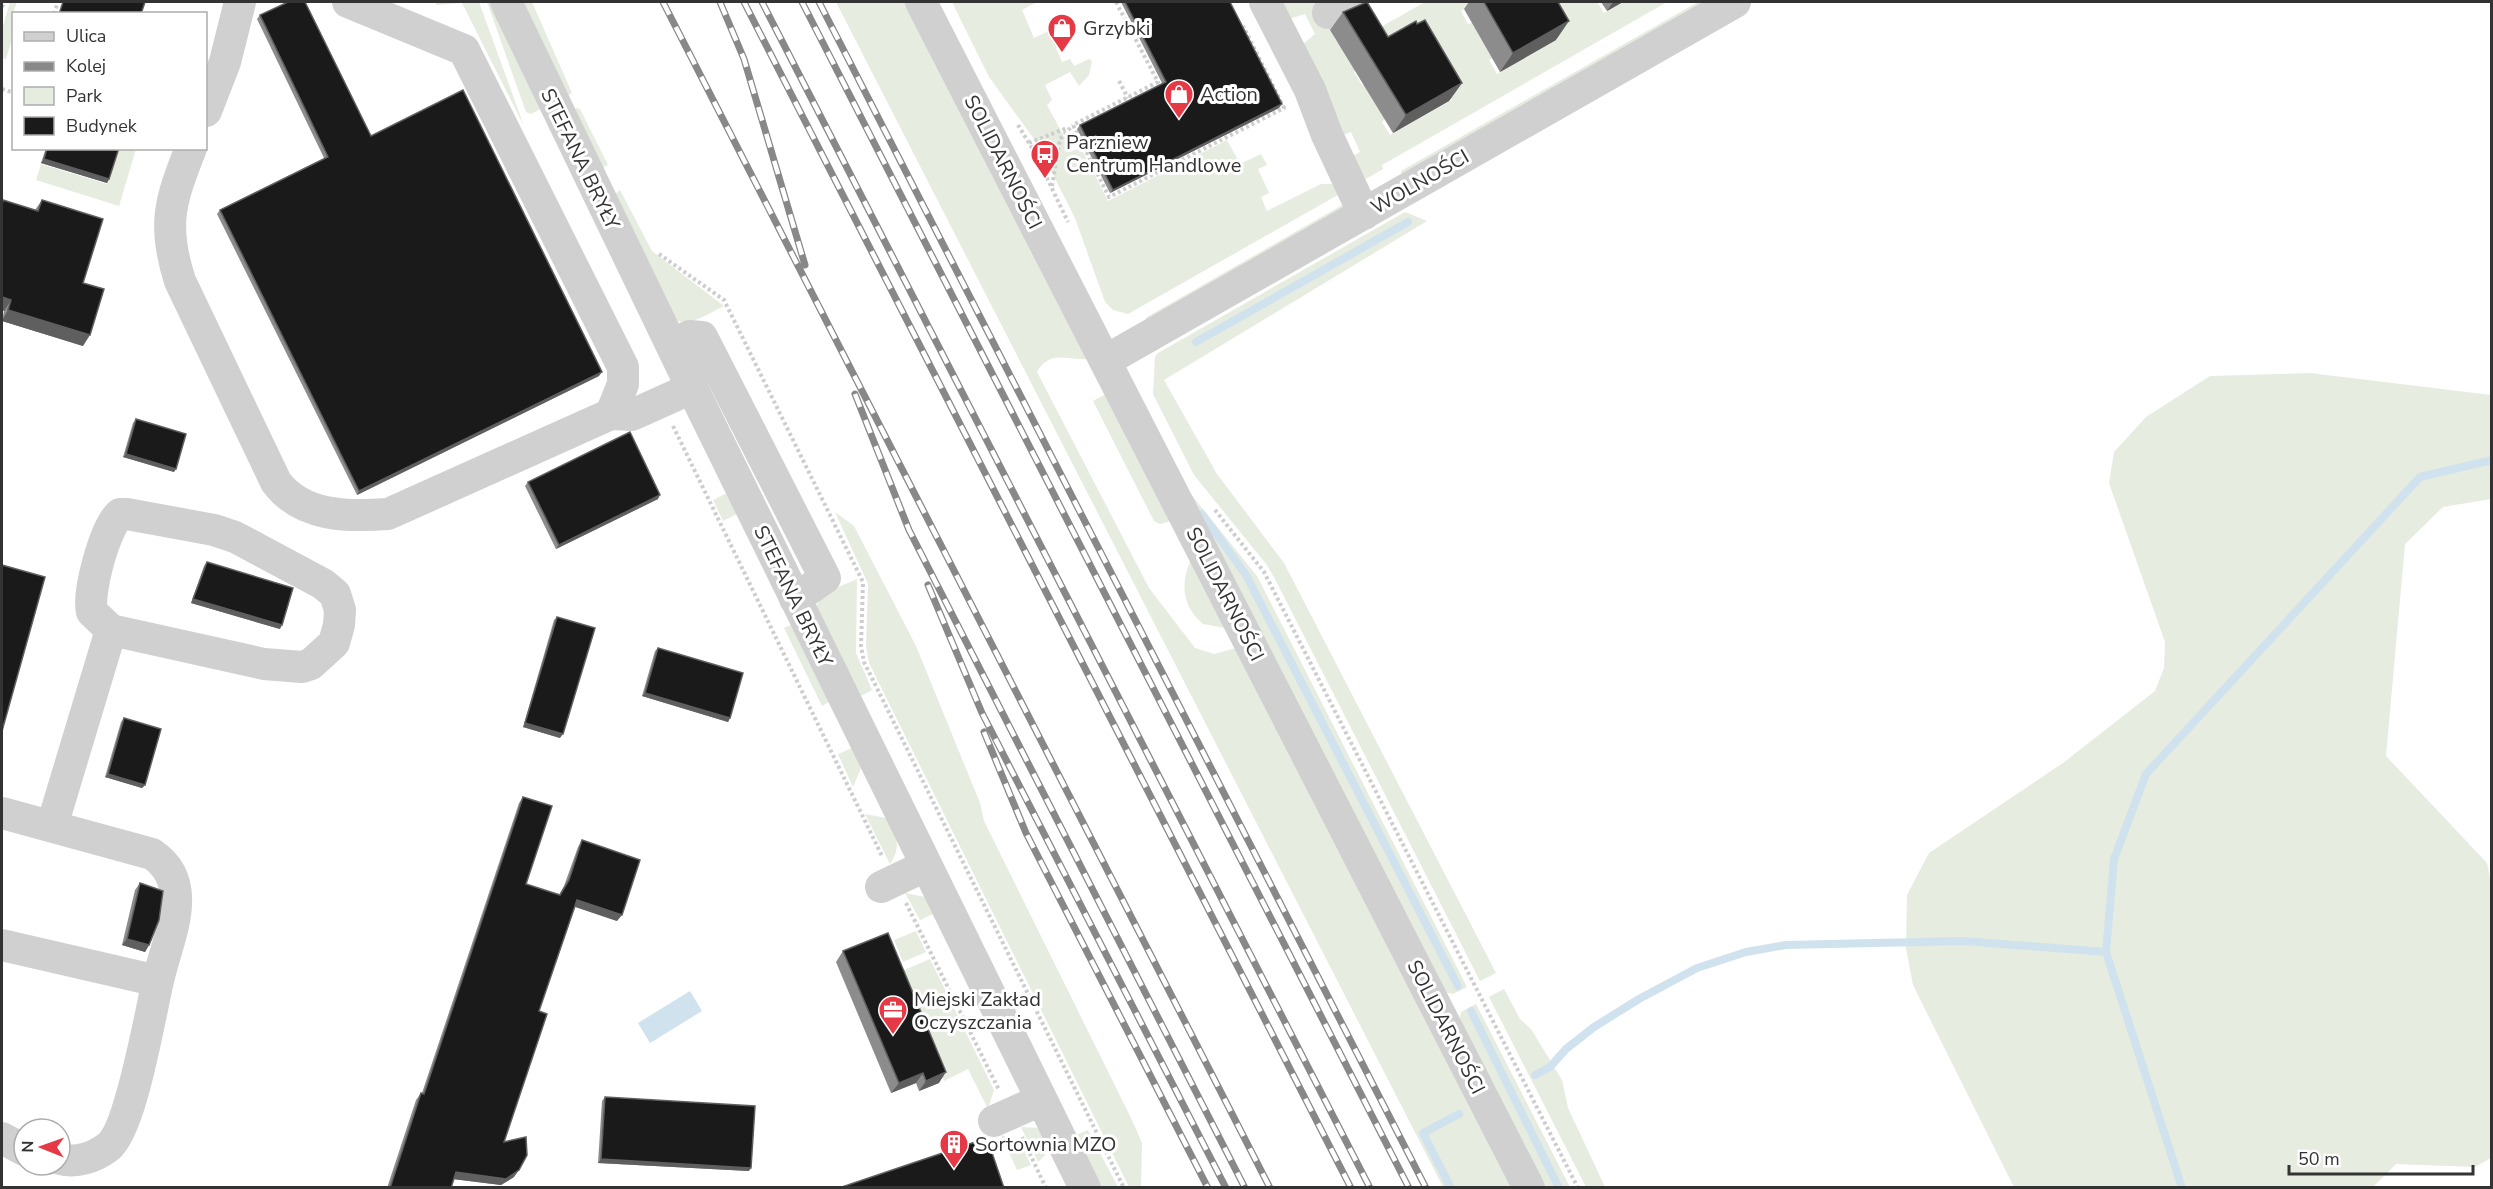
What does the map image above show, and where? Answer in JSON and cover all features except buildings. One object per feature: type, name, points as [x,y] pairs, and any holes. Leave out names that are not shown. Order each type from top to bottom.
[{"type":"street","points":[[207,108],[225,62],[240,2]]},
{"type":"street","points":[[348,2],[464,50],[623,367],[623,384],[611,414]]},
{"type":"street","name":"STEFANA BRYŁY","points":[[506,2],[795,600],[1085,1188]]},
{"type":"street","name":"SOLIDARNOŚCI","points":[[921,2],[1529,1188]]},
{"type":"street","name":"WOLNOŚCI","points":[[1105,361],[1735,2]]},
{"type":"street","points":[[1301,15],[1364,214]]},
{"type":"street","points":[[190,150],[173,194],[169,212],[173,259],[180,281],[255,440],[285,495],[323,512],[356,516],[388,514],[611,414],[632,415],[692,388]]},
{"type":"street","points":[[671,344],[690,336],[702,337],[825,578],[795,600]]},
{"type":"street","points":[[127,514],[214,530],[235,537],[323,584],[335,594],[340,610],[334,643],[311,664],[302,667],[252,662],[111,630],[92,612],[90,600],[110,528],[114,519],[127,514]]},
{"type":"street","points":[[52,826],[111,630]]},
{"type":"street","points":[[2,813],[137,848],[152,854],[167,867],[177,890],[176,905],[128,1107],[119,1133],[109,1147],[81,1160],[72,1160]]},
{"type":"street","points":[[888,884],[925,866]]},
{"type":"street","points":[[3,952],[158,981]]},
{"type":"street","points":[[1002,1118],[1041,1100]]},
{"type":"path","points":[[2,7],[4,2]]},
{"type":"path","points":[[1029,143],[1070,126],[1158,82],[1116,2]]},
{"type":"path","points":[[1242,26],[1301,15]]},
{"type":"path","points":[[1070,126],[1109,197],[1284,108],[1238,18]]},
{"type":"path","points":[[1119,81],[1128,98]]},
{"type":"path","points":[[1052,187],[1057,169],[1060,139],[1070,126]]},
{"type":"path","points":[[662,403],[888,884],[1002,1118],[1046,1188]]},
{"type":"path","points":[[1213,508],[1264,572],[1578,1188]]},
{"type":"green space","points":[[10,2],[17,2],[12,12],[12,39],[6,59],[2,58],[2,29]]},
{"type":"green space","points":[[436,2],[479,2],[524,126],[462,3],[436,5]]},
{"type":"green space","points":[[487,2],[494,2],[542,108],[531,114],[526,112]]},
{"type":"green space","points":[[518,2],[532,2],[572,93],[563,98]]},
{"type":"green space","points":[[836,2],[906,2],[1088,359],[1054,358],[1042,365],[1037,372],[1149,588],[1195,648],[1214,654],[1236,648],[1513,1187],[1443,1187]]},
{"type":"green space","points":[[952,2],[1037,2],[1022,10],[1034,38],[1055,28],[1062,44],[1056,48],[1062,62],[1070,59],[1074,66],[1089,59],[1092,61],[1089,75],[1079,86],[1070,72],[1045,85],[1052,100],[1047,105],[1072,151],[1081,148],[1108,201],[1227,140],[1240,164],[1261,154],[1267,165],[1258,169],[1269,193],[1261,197],[1267,211],[1321,184],[1335,184],[1343,192],[1128,314],[1113,310],[1105,302],[1075,218],[1037,143],[989,77]]},
{"type":"green space","points":[[1276,2],[1327,2],[1343,21],[1330,28],[1336,41],[1350,33],[1365,65],[1354,72],[1362,85],[1365,84],[1385,119],[1382,122],[1390,135],[1452,100],[1444,86],[1391,46],[1381,27],[1425,2],[1470,2],[1472,4],[1461,11],[1468,24],[1472,23],[1492,58],[1489,60],[1497,74],[1558,39],[1534,2],[1597,2],[1604,13],[1624,2],[1667,2],[1382,165],[1383,169],[1362,181],[1351,157],[1360,152],[1351,132],[1341,136],[1303,44],[1315,34],[1305,14],[1289,19]]},
{"type":"green space","points":[[1698,2],[1711,2],[1403,178],[1401,171]]},
{"type":"green space","points":[[580,109],[608,165],[597,170],[569,112]]},
{"type":"green space","points":[[119,150],[136,150],[119,206],[36,180],[41,164],[107,184]]},
{"type":"green space","points":[[620,190],[652,251],[724,306],[687,322],[674,320],[611,197]]},
{"type":"green space","points":[[1344,204],[1343,209],[1145,321],[1147,317]]},
{"type":"green space","points":[[1405,212],[1427,221],[1164,380],[1217,474],[1284,563],[1496,973],[1480,981],[1275,579],[1267,565],[1194,475],[1153,394],[1155,357],[1158,353]]},
{"type":"green space","points":[[2310,373],[2491,395],[2491,499],[2443,507],[2405,544],[2386,756],[2487,863],[2492,888],[2491,1158],[2475,1167],[2396,1164],[2373,1187],[2014,1187],[1913,985],[1906,949],[1907,895],[1929,853],[2063,763],[2155,691],[2164,668],[2165,642],[2109,483],[2114,452],[2146,417],[2210,376]]},
{"type":"green space","points":[[1106,394],[1171,521],[1160,524],[1154,521],[1093,401]]},
{"type":"green space","points":[[1182,483],[1257,576],[1467,987],[1453,994],[1444,992]]},
{"type":"green space","points":[[727,493],[737,514],[723,521],[713,500]]},
{"type":"green space","points":[[835,512],[854,526],[916,646],[980,803],[984,821],[1131,1118],[1142,1143],[1141,1187],[1129,1187],[869,663],[866,646],[868,584]]},
{"type":"green space","points":[[1191,559],[1226,628],[1203,624],[1191,610],[1184,586]]},
{"type":"green space","points":[[857,579],[856,653],[872,690],[859,697],[815,612],[817,605],[825,595]]},
{"type":"green space","points":[[791,625],[829,702],[822,706],[784,628]]},
{"type":"green space","points":[[852,748],[861,768],[853,787],[838,754]]},
{"type":"green space","points":[[865,814],[886,818],[893,830],[897,846],[890,864]]},
{"type":"green space","points":[[905,893],[925,897],[933,914],[920,920]]},
{"type":"green space","points":[[916,931],[926,952],[903,962],[894,940]]},
{"type":"green space","points":[[930,959],[994,1090],[988,1109],[968,1069],[944,1081],[907,993],[902,971]]},
{"type":"green space","points":[[1504,989],[1520,1019],[1531,1029],[1562,1080],[1568,1108],[1605,1187],[1586,1187],[1489,997]]},
{"type":"green space","points":[[1476,1004],[1570,1187],[1543,1187],[1459,1022],[1461,1012]]},
{"type":"green space","points":[[1021,1127],[1039,1128],[1047,1143],[1045,1155],[1038,1162]]},
{"type":"green space","points":[[1088,1130],[1118,1187],[1098,1187],[1074,1136]]},
{"type":"green space","points":[[1001,1135],[1019,1140],[1031,1165],[1017,1170]]},
{"type":"water","points":[[690,991],[702,1011],[650,1043],[638,1023]]},
{"type":"waterway","points":[[1196,342],[1408,222]]},
{"type":"waterway","points":[[2182,1188],[2106,952],[2114,859],[2146,774],[2420,477],[2492,460]]},
{"type":"waterway","points":[[1202,514],[1246,575],[1458,986]]},
{"type":"waterway","points":[[1535,1075],[1550,1067],[1566,1049],[1594,1027],[1639,999],[1697,968],[1746,952],[1786,945],[1963,941],[2106,952]]},
{"type":"waterway","points":[[1471,1011],[1559,1188]]},
{"type":"waterway","points":[[1451,1188],[1423,1133],[1459,1114]]},
{"type":"railway","points":[[663,2],[1270,1188]]},
{"type":"railway","points":[[720,2],[744,59],[805,265]]},
{"type":"railway","points":[[744,2],[1351,1188]]},
{"type":"railway","points":[[762,2],[1370,1188]]},
{"type":"railway","points":[[802,2],[1409,1188]]},
{"type":"railway","points":[[819,2],[1426,1188]]},
{"type":"railway","points":[[855,394],[909,530],[1245,1188]]},
{"type":"railway","points":[[928,585],[982,713],[1226,1188]]},
{"type":"railway","points":[[984,732],[1026,833],[1208,1188]]},
{"type":"place","name":"Grzybki","points":[[1062,54]]},
{"type":"place","name":"Action","points":[[1179,120]]},
{"type":"place","name":"Parzniew Centrum Handlowe","points":[[1045,180]]},
{"type":"place","name":"Miejski Zakład Oczyszczania","points":[[893,1036]]},
{"type":"place","name":"Sortownia MZO","points":[[954,1170]]}]
